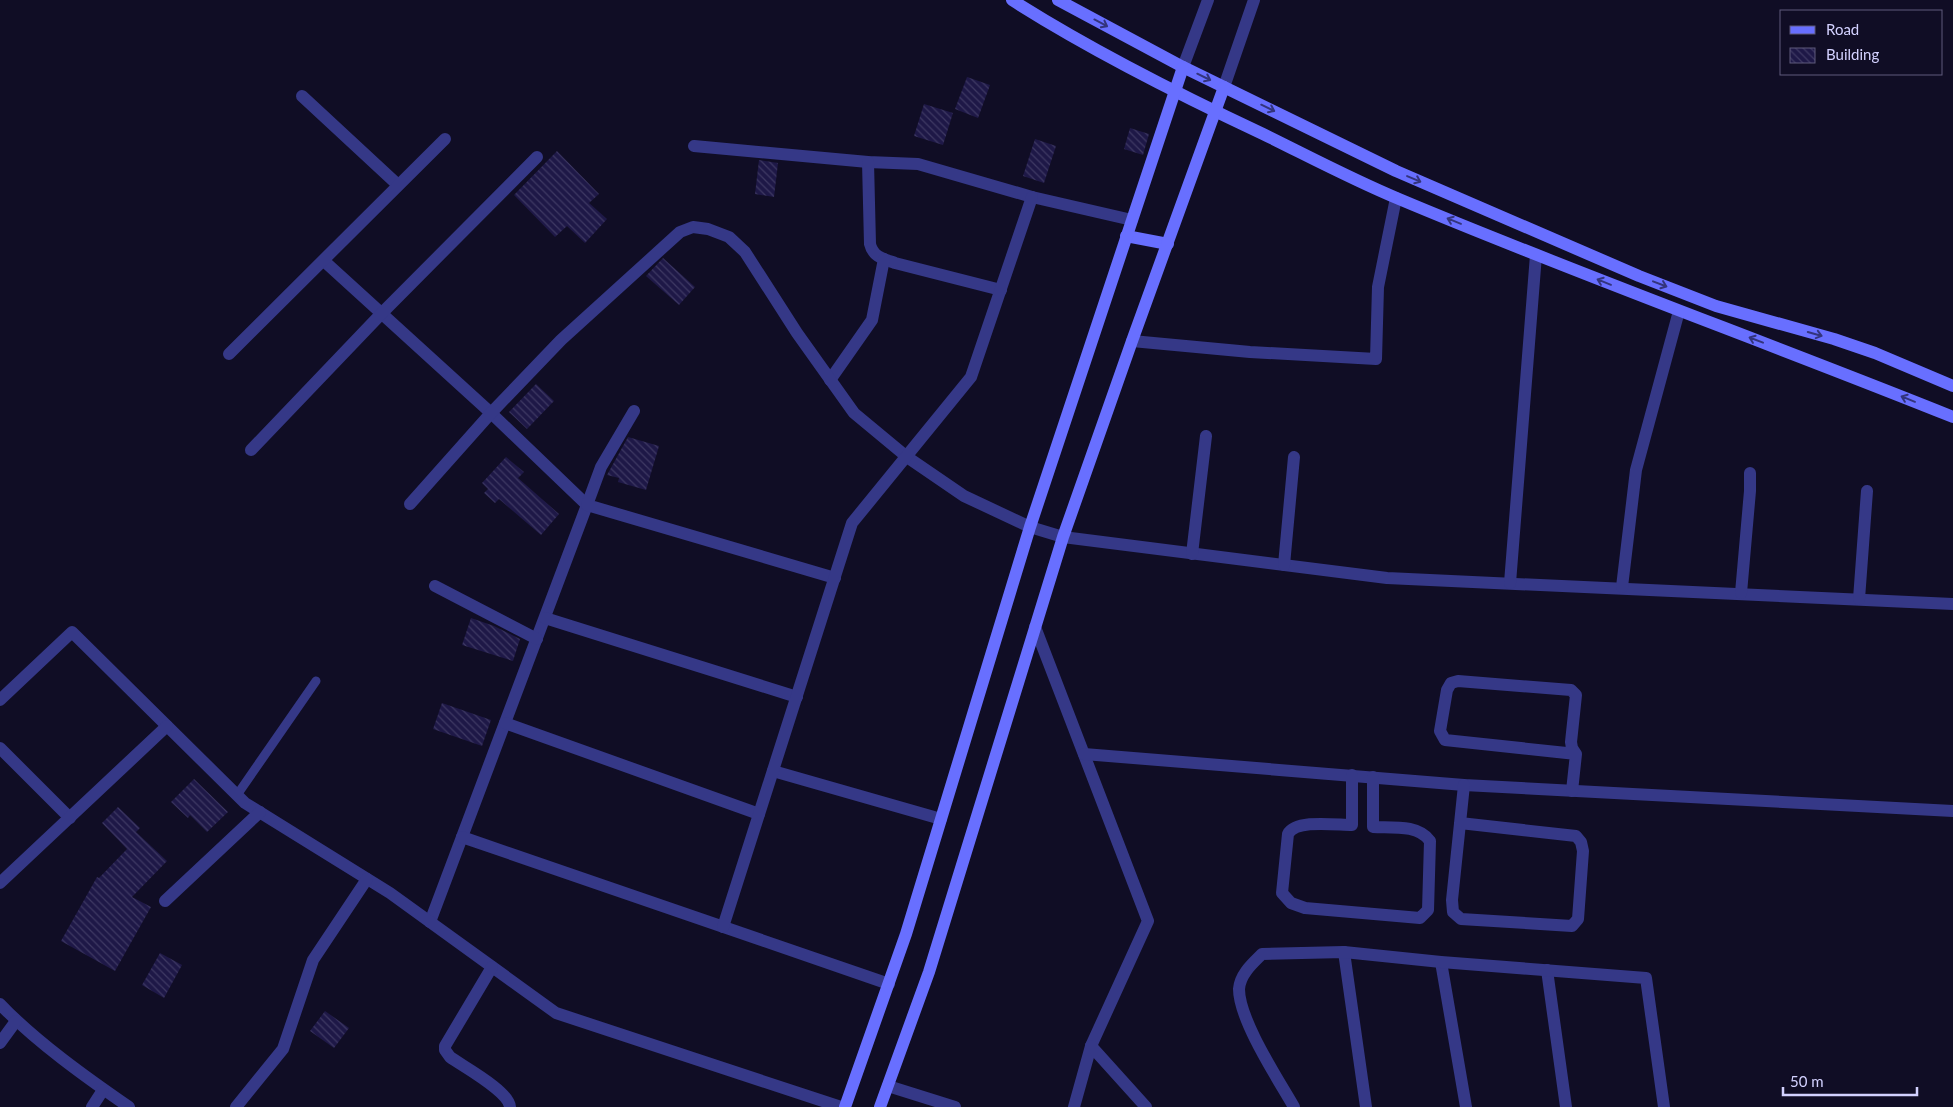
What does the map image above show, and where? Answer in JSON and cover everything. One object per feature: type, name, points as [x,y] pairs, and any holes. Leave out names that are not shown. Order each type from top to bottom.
[{"type":"street","points":[[1012,0],[1054,26],[1216,112],[1396,198],[1536,255],[1857,378],[1953,417]]},
{"type":"street","points":[[1058,0],[1184,67],[1396,171],[1639,276],[1716,306],[1834,339],[1875,353],[1953,386]]},
{"type":"street","points":[[845,1107],[906,934],[1030,527],[1175,90],[1208,0]]},
{"type":"street","points":[[880,1107],[929,972],[1063,537],[1216,112],[1254,0]]},
{"type":"street","points":[[302,96],[398,186]]},
{"type":"street","points":[[229,354],[445,138]]},
{"type":"street","points":[[694,146],[868,162],[918,164],[1032,197],[1132,220]]},
{"type":"street","points":[[251,450],[382,313],[537,157]]},
{"type":"street","points":[[868,162],[870,244],[874,253],[884,259],[1000,290]]},
{"type":"street","points":[[723,927],[852,523],[907,458],[971,377],[1032,197]]},
{"type":"street","points":[[1132,341],[1250,352],[1376,359],[1378,287],[1396,198]]},
{"type":"street","points":[[410,504],[561,340],[680,232],[693,227],[708,229],[729,237],[745,252],[797,333],[854,413],[907,458],[964,496],[1030,527],[1063,537],[1387,578],[1622,587],[1953,604]]},
{"type":"street","points":[[1126,236],[1168,244]]},
{"type":"street","points":[[1510,583],[1536,255]]},
{"type":"street","points":[[830,380],[872,320],[884,259]]},
{"type":"street","points":[[324,260],[492,413],[587,505],[835,578]]},
{"type":"street","points":[[1622,587],[1636,470],[1679,311]]},
{"type":"street","points":[[430,922],[601,467],[634,411]]},
{"type":"street","points":[[1192,554],[1206,436]]},
{"type":"street","points":[[1284,565],[1294,457]]},
{"type":"street","points":[[1741,593],[1750,473]]},
{"type":"street","points":[[1859,599],[1867,491]]},
{"type":"street","points":[[435,586],[536,639]]},
{"type":"street","points":[[544,618],[797,697]]},
{"type":"street","points":[[1035,627],[1148,922],[1092,1046],[1074,1107]]},
{"type":"street","points":[[0,700],[72,632],[245,803],[367,879],[556,1013],[841,1107]]},
{"type":"street","points":[[1572,791],[1576,754],[1570,742],[1576,695],[1571,690],[1458,681],[1451,684],[1448,690],[1440,731],[1445,740],[1576,754]]},
{"type":"street","points":[[505,723],[759,814]]},
{"type":"street","points":[[0,883],[167,726]]},
{"type":"street","points":[[0,748],[70,818]]},
{"type":"street","points":[[1084,754],[1464,785],[1953,811]]},
{"type":"street","points":[[773,771],[941,819]]},
{"type":"street","points":[[1352,775],[1352,825]]},
{"type":"street","points":[[1372,827],[1374,777]]},
{"type":"street","points":[[1460,823],[1576,836],[1581,842],[1583,852],[1580,913],[1572,926],[1461,919],[1453,912],[1452,900],[1460,823],[1464,785]]},
{"type":"street","points":[[165,901],[260,812]]},
{"type":"street","points":[[1300,824],[1372,827],[1414,830],[1425,833],[1430,841],[1428,910],[1420,918],[1305,908],[1290,903],[1285,898],[1282,893],[1288,834],[1291,828],[1300,824]]},
{"type":"street","points":[[462,837],[889,984]]},
{"type":"street","points":[[236,1107],[283,1049],[313,960],[367,879]]},
{"type":"street","points":[[1344,952],[1366,1107]]},
{"type":"street","points":[[1294,1107],[1266,1060],[1244,1013],[1239,988],[1246,970],[1262,954],[1344,952],[1441,962],[1646,978],[1664,1107]]},
{"type":"street","points":[[1441,962],[1466,1107]]},
{"type":"street","points":[[492,967],[445,1046],[445,1050],[450,1057],[501,1092],[510,1101],[510,1107]]},
{"type":"street","points":[[1547,970],[1566,1107]]},
{"type":"street","points":[[0,1004],[16,1021],[103,1090],[129,1107]]},
{"type":"street","points":[[0,1044],[16,1021]]},
{"type":"street","points":[[1092,1046],[1146,1107]]},
{"type":"street","points":[[888,1086],[955,1107]]},
{"type":"street","points":[[92,1107],[103,1090]]},
{"type":"lane","points":[[237,796],[316,681]]},
{"type":"building","points":[[967,77],[990,85],[978,118],[955,109]]},
{"type":"building","points":[[924,104],[953,113],[943,145],[914,136]]},
{"type":"building","points":[[1130,128],[1149,134],[1143,155],[1124,149]]},
{"type":"building","points":[[1035,139],[1056,146],[1044,183],[1023,176]]},
{"type":"building","points":[[557,151],[599,194],[589,203],[607,219],[585,243],[567,226],[555,237],[514,195]]},
{"type":"building","points":[[759,160],[778,163],[774,197],[755,194]]},
{"type":"building","points":[[663,258],[695,287],[679,305],[646,276]]},
{"type":"building","points":[[536,384],[554,401],[527,429],[509,412]]},
{"type":"building","points":[[628,437],[659,446],[646,490],[618,482],[619,478],[607,475]]},
{"type":"building","points":[[506,457],[524,472],[518,478],[559,514],[541,535],[499,499],[495,503],[484,493],[488,489],[482,483]]},
{"type":"building","points":[[471,618],[494,626],[520,639],[513,661],[462,645]]},
{"type":"building","points":[[442,703],[491,720],[482,746],[433,729]]},
{"type":"building","points":[[194,779],[228,812],[207,832],[190,815],[188,818],[171,802]]},
{"type":"building","points":[[118,807],[140,828],[136,832],[167,861],[132,897],[151,907],[115,971],[61,941],[97,877],[99,878],[127,849],[102,823]]},
{"type":"building","points":[[160,953],[182,965],[164,998],[142,985]]},
{"type":"building","points":[[325,1011],[349,1028],[334,1048],[310,1031]]}]
